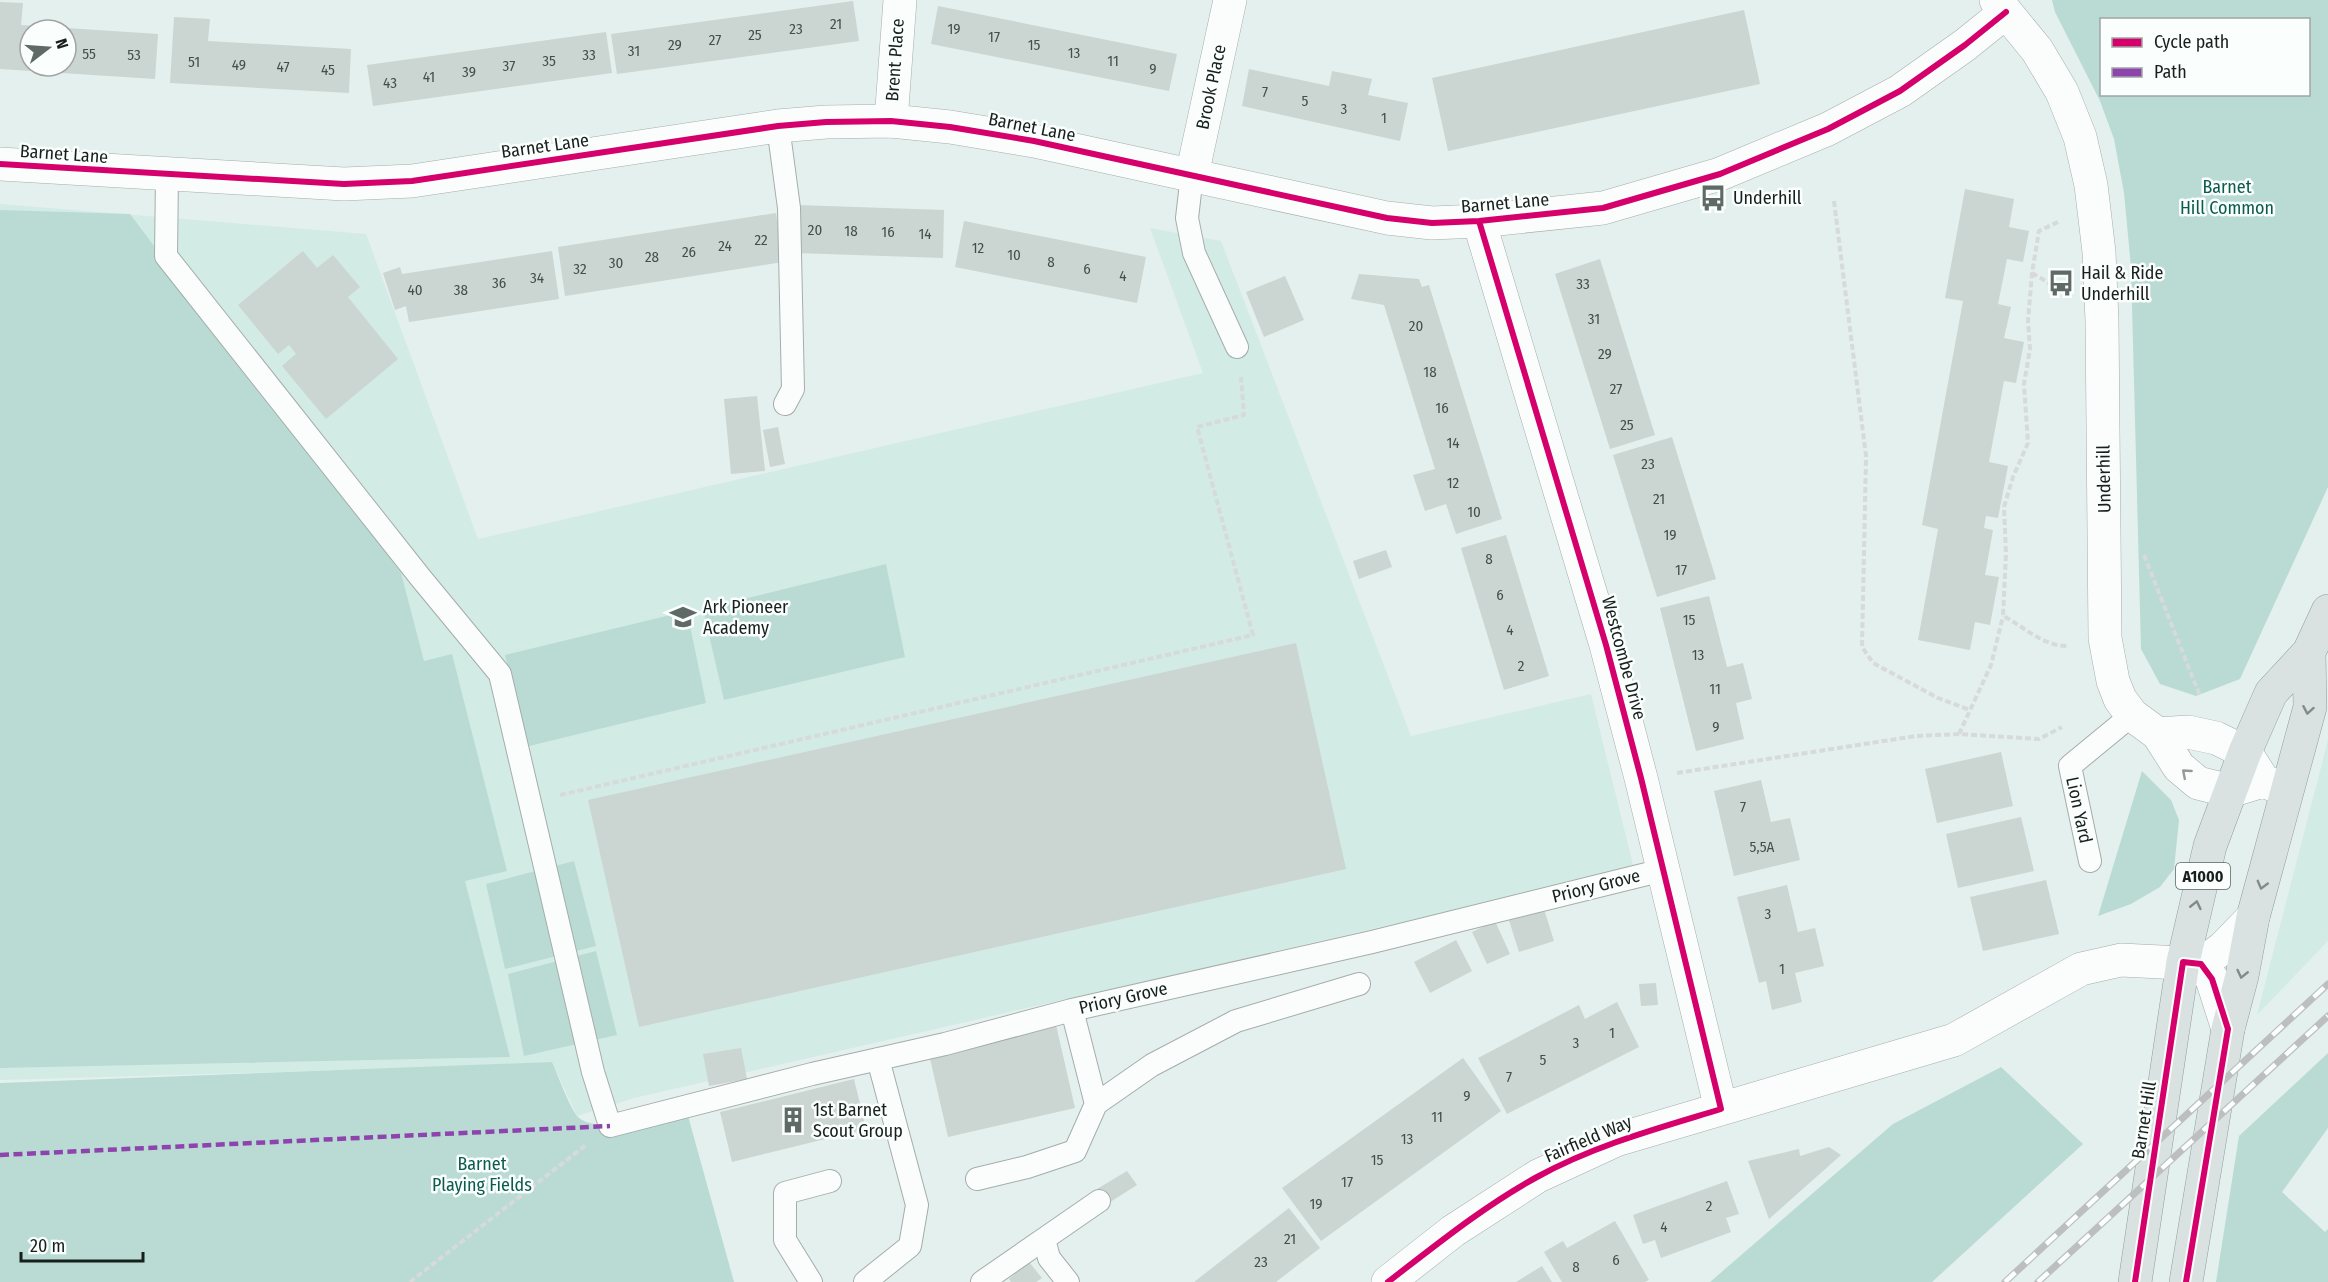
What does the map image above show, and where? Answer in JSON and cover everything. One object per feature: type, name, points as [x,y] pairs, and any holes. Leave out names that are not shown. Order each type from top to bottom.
[{"type":"main road","name":"Barnet Hill","points":[[2135,1282],[2192,963],[2210,846],[2245,752],[2271,693],[2309,652],[2328,611]]},
{"type":"main road","name":"Barnet Hill","points":[[2186,1282],[2228,1029],[2242,976],[2275,786],[2310,707],[2309,652]]},
{"type":"street","name":"Brent Place","points":[[891,121],[900,0]]},
{"type":"street","name":"Brook Place","points":[[1192,174],[1230,0]]},
{"type":"street","name":"Barnet Lane","points":[[0,165],[344,184],[412,181],[778,126],[826,122],[891,121],[950,127],[1034,141],[1387,218],[1432,223],[1479,221],[1603,208],[1720,174],[1828,129],[1900,90],[1965,45],[2001,6]]},
{"type":"street","name":"Underhill","points":[[2001,6],[2037,50],[2061,92],[2080,137],[2091,185],[2099,252],[2102,321],[2105,638],[2109,663],[2120,699],[2132,715],[2158,734],[2179,767],[2198,783],[2230,791]]},
{"type":"street","name":"Westcombe Drive","points":[[1479,221],[1606,645],[1641,778],[1721,1109]]},
{"type":"street","points":[[2158,734],[2200,733],[2216,738],[2245,752],[2275,786]]},
{"type":"street","points":[[2230,791],[2275,786]]},
{"type":"street","points":[[2228,1029],[2212,979],[2192,963],[2223,948],[2253,917]]},
{"type":"street","name":"Fairfield Way","points":[[1388,1282],[1453,1231],[1538,1176],[1616,1140],[1954,1040],[2081,969],[2121,960],[2192,963]]},
{"type":"lane","points":[[778,126],[789,208],[793,389],[784,404]]},
{"type":"lane","points":[[1192,174],[1187,218],[1194,253],[1237,347]]},
{"type":"lane","points":[[167,175],[166,256],[420,577],[500,674],[593,1072],[610,1126]]},
{"type":"lane","name":"Lion Yard","points":[[2090,861],[2070,766],[2132,715]]},
{"type":"lane","name":"Priory Grove","points":[[610,1126],[746,1090],[945,1044],[1072,1010],[1372,942],[1663,870]]},
{"type":"lane","points":[[977,1179],[1027,1167],[1076,1150],[1096,1104],[1152,1065],[1236,1021],[1359,984]]},
{"type":"lane","points":[[1072,1010],[1096,1104]]},
{"type":"lane","points":[[866,1282],[910,1246],[917,1205],[878,1059]]},
{"type":"lane","points":[[812,1282],[785,1240],[785,1193],[830,1181]]},
{"type":"lane","points":[[982,1282],[1100,1201]]},
{"type":"lane","points":[[1044,1239],[1049,1258],[1068,1282]]},
{"type":"path","points":[[1834,201],[1866,456],[1862,648],[1873,663],[1938,698],[1970,710]]},
{"type":"path","points":[[1959,734],[1991,665],[2003,616],[2006,554],[2004,507],[2013,477],[2028,443],[2024,384],[2030,349],[2028,321],[2032,273],[2039,231],[2059,221]]},
{"type":"path","points":[[2032,273],[2054,286],[2071,290]]},
{"type":"path","points":[[553,797],[1253,635],[1197,427],[1244,415],[1237,347]]},
{"type":"path","points":[[2104,542],[2133,542],[2144,556],[2203,704]]},
{"type":"path","points":[[2003,616],[2022,625],[2041,640],[2056,646],[2072,645]]},
{"type":"path","points":[[1641,778],[1916,736],[1959,734],[2039,739],[2066,725]]},
{"type":"path","points":[[410,1282],[610,1126]]},
{"type":"shaded area","name":"Ark Pioneer Academy","points":[[0,204],[366,234],[478,539],[1203,373],[1150,228],[1221,241],[1411,736],[1591,694],[1634,869],[634,1098],[577,1116],[552,1062],[523,1065],[0,1080]]},
{"type":"shaded area","points":[[2328,740],[2328,941],[2257,1015]]},
{"type":"green space","name":"Barnet Hill Common","points":[[2052,0],[2328,0],[2328,487],[2240,679],[2196,696],[2160,684],[2141,649],[2131,267],[2124,193],[2114,139],[2100,101],[2055,12]]},
{"type":"green space","points":[[0,210],[130,214],[401,573],[424,661],[452,654],[507,871],[465,881],[510,1057],[0,1068]]},
{"type":"green space","points":[[886,564],[905,657],[724,700],[703,609]]},
{"type":"green space","points":[[687,611],[706,703],[525,747],[505,655]]},
{"type":"green space","points":[[2142,771],[2171,800],[2179,820],[2174,869],[2160,887],[2131,904],[2098,916]]},
{"type":"green space","points":[[574,861],[596,946],[505,969],[486,884]]},
{"type":"green space","points":[[596,951],[617,1035],[524,1056],[508,974]]},
{"type":"green space","points":[[2328,1053],[2328,1128],[2282,1192],[2325,1232],[2328,1229],[2328,1282],[2216,1282],[2239,1136]]},
{"type":"green space","name":"Barnet Playing Fields","points":[[552,1062],[575,1113],[587,1122],[615,1125],[688,1116],[734,1282],[0,1282],[0,1083]]},
{"type":"green space","points":[[2001,1067],[2083,1144],[1932,1282],[1710,1282],[1893,1124]]},
{"type":"building","points":[[853,1],[859,41],[617,74],[611,34]]},
{"type":"building","points":[[0,2],[23,3],[22,18],[18,18],[18,70],[0,69]]},
{"type":"building","points":[[938,6],[1177,54],[1169,91],[931,44]]},
{"type":"building","points":[[1744,10],[1760,84],[1448,151],[1432,78]]},
{"type":"building","points":[[174,17],[210,19],[208,41],[351,49],[349,93],[170,83]]},
{"type":"building","points":[[78,29],[158,34],[155,79],[78,74]]},
{"type":"building","points":[[606,32],[612,73],[373,106],[367,65]]},
{"type":"building","points":[[1249,69],[1329,86],[1332,71],[1372,79],[1368,95],[1408,103],[1400,141],[1242,106]]},
{"type":"building","points":[[1965,189],[2014,199],[2009,227],[2029,231],[2023,262],[2007,259],[1998,304],[2011,307],[2004,338],[2024,342],[2016,383],[2004,381],[1989,462],[2008,466],[1998,518],[1986,516],[1984,528],[1993,530],[1985,575],[1999,577],[1990,625],[1975,622],[1970,650],[1918,640],[1938,529],[1922,525],[1963,301],[1945,298]]},
{"type":"building","points":[[797,205],[944,210],[943,258],[796,253]]},
{"type":"building","points":[[776,213],[783,262],[565,296],[558,247]]},
{"type":"building","points":[[964,221],[1146,257],[1137,303],[955,267]]},
{"type":"building","points":[[303,251],[317,268],[333,255],[360,287],[348,297],[398,359],[326,419],[282,366],[296,354],[289,345],[278,354],[238,305]]},
{"type":"building","points":[[552,251],[559,299],[409,322],[406,306],[395,310],[383,273],[400,267],[402,274]]},
{"type":"building","points":[[1600,259],[1655,435],[1610,449],[1555,274]]},
{"type":"building","points":[[1359,274],[1419,279],[1422,287],[1429,285],[1502,519],[1456,534],[1446,504],[1425,511],[1413,475],[1435,469],[1384,305],[1351,299]]},
{"type":"building","points":[[1285,276],[1304,320],[1264,337],[1246,292]]},
{"type":"building","points":[[757,396],[765,471],[731,474],[724,399]]},
{"type":"building","points":[[778,427],[785,464],[770,467],[763,430]]},
{"type":"building","points":[[1672,437],[1716,579],[1657,597],[1613,455]]},
{"type":"building","points":[[1506,535],[1549,676],[1504,690],[1461,548]]},
{"type":"building","points":[[1386,550],[1392,567],[1359,579],[1353,561]]},
{"type":"building","points":[[1709,596],[1727,667],[1743,663],[1752,699],[1736,703],[1744,739],[1696,751],[1660,608]]},
{"type":"building","points":[[1296,643],[1346,869],[639,1027],[588,800]]},
{"type":"building","points":[[2001,752],[2013,806],[1937,823],[1925,769]]},
{"type":"building","points":[[1761,780],[1771,822],[1790,818],[1800,860],[1734,876],[1714,791]]},
{"type":"building","points":[[2021,817],[2034,871],[1958,888],[1946,834]]},
{"type":"building","points":[[2046,880],[2059,934],[1983,951],[1970,897]]},
{"type":"building","points":[[1787,885],[1798,932],[1815,928],[1824,966],[1795,973],[1802,1002],[1772,1010],[1766,981],[1759,983],[1737,897]]},
{"type":"building","points":[[1543,906],[1554,941],[1519,952],[1508,917]]},
{"type":"building","points":[[1495,921],[1510,954],[1487,964],[1472,932]]},
{"type":"building","points":[[1456,940],[1472,971],[1430,993],[1414,962]]},
{"type":"building","points":[[1656,983],[1658,1005],[1641,1006],[1639,984]]},
{"type":"building","points":[[1617,1002],[1639,1047],[1507,1114],[1478,1058],[1579,1005],[1585,1019]]},
{"type":"building","points":[[1056,1025],[1075,1108],[948,1137],[929,1054]]},
{"type":"building","points":[[741,1048],[747,1079],[709,1086],[703,1054]]},
{"type":"building","points":[[1463,1058],[1501,1111],[1321,1241],[1282,1188]]},
{"type":"building","name":"1st Barnet Scout Group","points":[[854,1079],[866,1129],[732,1162],[720,1112]]},
{"type":"building","points":[[1829,1147],[1841,1155],[1769,1219],[1748,1161],[1799,1149],[1800,1156]]},
{"type":"building","points":[[1127,1171],[1137,1185],[1107,1204],[1097,1189]]},
{"type":"building","points":[[1727,1181],[1739,1214],[1726,1218],[1731,1232],[1661,1258],[1655,1240],[1643,1244],[1633,1215]]},
{"type":"building","points":[[1289,1208],[1320,1248],[1276,1282],[1194,1282]]},
{"type":"building","points":[[1615,1221],[1649,1280],[1645,1282],[1562,1282],[1544,1252],[1563,1241],[1567,1248]]},
{"type":"building","points":[[1029,1262],[1042,1278],[1036,1282],[1011,1282],[1009,1279]]},
{"type":"building","points":[[1542,1266],[1552,1282],[1516,1282]]},
{"type":"railway","points":[[2005,1282],[2328,984]]},
{"type":"railway","points":[[2038,1282],[2328,1016]]},
{"type":"marked path","points":[[0,1155],[610,1126]]},
{"type":"cycle path","points":[[0,164],[344,184],[412,181],[778,126],[826,122],[891,121],[950,127],[1034,141],[1387,218],[1432,223],[1479,221],[1603,208],[1720,174],[1828,129],[1900,91],[1965,45],[2006,12]]},
{"type":"cycle path","points":[[1388,1282],[1479,1213],[1537,1177],[1604,1146],[1721,1109],[1641,778],[1606,645],[1479,221]]},
{"type":"cycle path","points":[[2135,1282],[2183,962],[2201,964],[2212,979],[2228,1029],[2186,1282]]},
{"type":"place","name":"Underhill","points":[[1713,198]]},
{"type":"place","name":"Hail & Ride Underhill","points":[[2061,283]]},
{"type":"place","name":"Ark Pioneer Academy","points":[[683,617]]},
{"type":"place","name":"1st Barnet Scout Group","points":[[793,1120]]}]
